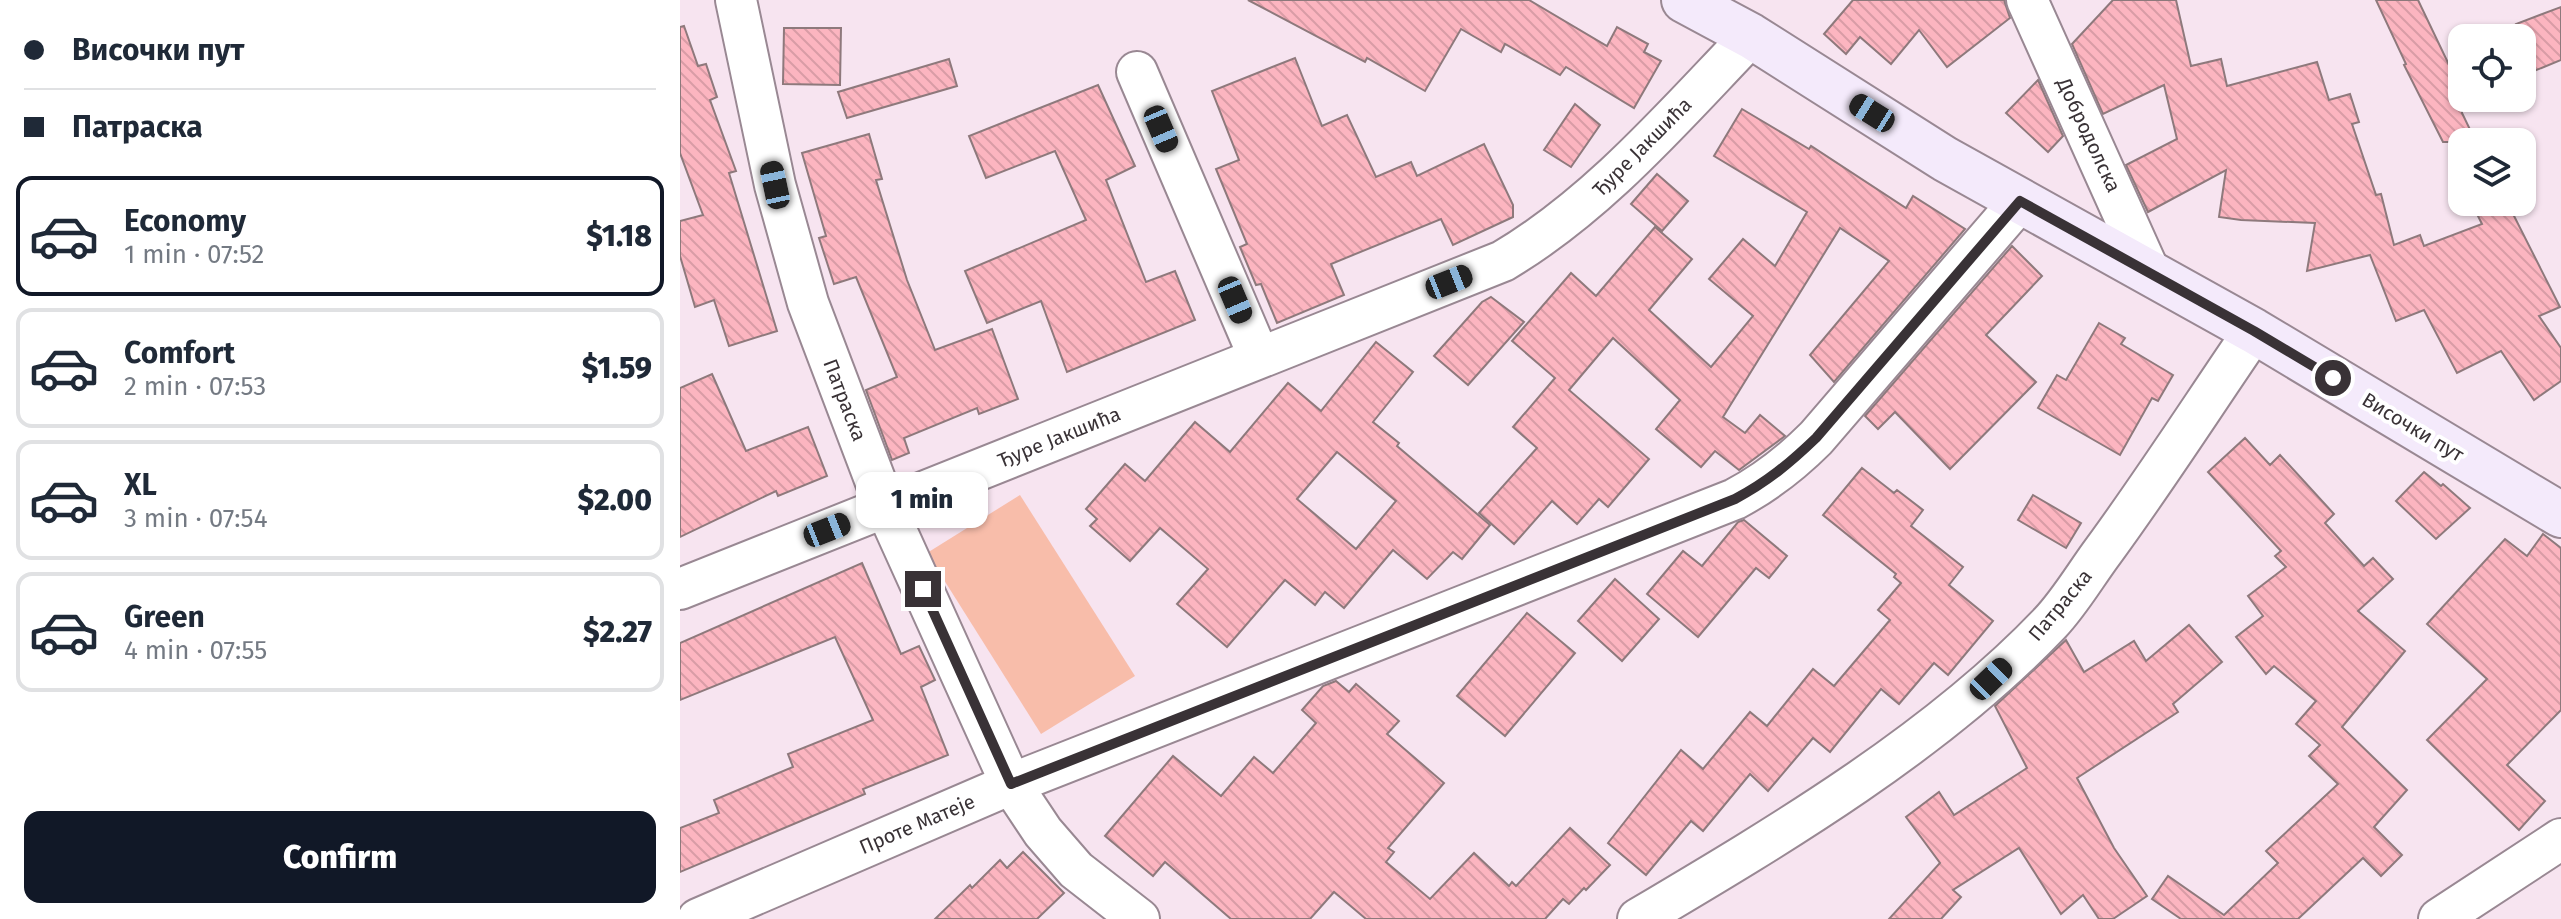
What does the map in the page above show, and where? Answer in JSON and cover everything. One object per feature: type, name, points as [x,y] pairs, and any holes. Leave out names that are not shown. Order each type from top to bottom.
[{"type":"main road","name":"Височки пут","points":[[1684,0],[1751,36],[1945,159],[2254,331],[2561,515]]},
{"type":"street","name":"Патраска","points":[[736,0],[775,185],[808,303],[885,506],[1011,784],[1043,832],[1076,870],[1139,919]]},
{"type":"street","name":"Добродолска","points":[[2029,1],[2149,271]]},
{"type":"street","name":"Ђуре Јакшића","points":[[680,589],[1503,261],[1591,198],[1751,36]]},
{"type":"street","points":[[1137,72],[1259,357]]},
{"type":"street","name":"Проте Матеје","points":[[698,919],[1011,784],[1735,499],[1788,466],[1816,438],[2020,201]]},
{"type":"street","name":"Патраска","points":[[1638,919],[1757,847],[1852,784],[1925,732],[2022,650],[2052,621],[2098,558],[2254,331]]},
{"type":"street","points":[[2439,919],[2561,839]]},
{"type":"shaded area","points":[[1020,495],[1135,676],[1041,734],[927,553]]},
{"type":"building","points":[[1248,0],[1529,0],[1607,46],[1617,27],[1648,44],[1644,52],[1661,61],[1634,108],[1566,67],[1560,75],[1505,44],[1501,52],[1461,29],[1425,91],[1367,58],[1365,62]]},
{"type":"building","points":[[1853,0],[2004,0],[2010,18],[1947,67],[1919,30],[1891,64],[1860,37],[1846,54],[1824,34]]},
{"type":"building","points":[[2113,0],[2176,0],[2191,66],[2221,59],[2227,86],[2317,62],[2329,100],[2350,94],[2359,122],[2352,124],[2376,195],[2381,194],[2394,245],[2420,235],[2424,246],[2482,224],[2478,216],[2514,216],[2560,307],[2539,316],[2561,348],[2561,381],[2534,400],[2501,351],[2457,373],[2424,310],[2396,321],[2370,255],[2307,271],[2315,223],[2219,217],[2226,170],[2148,212],[2126,165],[2177,139],[2164,85],[2103,114],[2072,44]]},
{"type":"building","points":[[2376,0],[2418,0],[2448,63],[2448,112],[2462,112],[2469,128],[2448,128],[2448,142],[2443,142]]},
{"type":"building","points":[[2561,7],[2561,60],[2536,70],[2536,24],[2516,24]]},
{"type":"building","points":[[684,26],[698,66],[706,64],[717,97],[710,100],[736,171],[729,173],[777,331],[729,346],[714,300],[695,307],[680,256],[680,221],[703,215],[680,153],[680,27]]},
{"type":"building","points":[[784,28],[841,28],[840,85],[783,84]]},
{"type":"building","points":[[1295,58],[1322,126],[1347,115],[1376,177],[1411,162],[1417,176],[1484,144],[1513,205],[1513,217],[1453,245],[1441,219],[1331,264],[1344,295],[1277,323],[1261,284],[1256,285],[1240,247],[1247,244],[1216,169],[1239,160],[1212,91]]},
{"type":"building","points":[[949,59],[957,86],[847,118],[838,92]]},
{"type":"building","points":[[2038,80],[2063,136],[2048,152],[2006,113]]},
{"type":"building","points":[[1098,85],[1135,166],[1106,180],[1146,282],[1175,271],[1195,320],[1067,372],[1041,301],[987,323],[965,271],[1086,220],[1055,151],[986,178],[969,136]]},
{"type":"building","points":[[1575,104],[1600,125],[1571,167],[1544,150]]},
{"type":"building","points":[[1742,109],[1809,149],[1811,146],[1906,208],[1913,196],[1965,229],[1834,382],[1810,355],[1889,261],[1840,228],[1723,417],[1745,433],[1760,415],[1785,436],[1739,470],[1715,451],[1701,467],[1656,429],[1680,400],[1613,338],[1569,390],[1649,459],[1608,507],[1599,499],[1577,524],[1552,501],[1514,544],[1479,513],[1537,448],[1513,427],[1555,378],[1512,341],[1571,273],[1596,296],[1655,227],[1692,259],[1649,310],[1711,367],[1753,316],[1709,279],[1743,239],[1775,266],[1807,212],[1714,156]]},
{"type":"building","points":[[869,134],[882,179],[876,180],[907,280],[935,350],[992,329],[1018,399],[979,414],[977,408],[904,438],[909,453],[892,460],[866,390],[897,377],[856,277],[834,284],[819,238],[826,236],[802,153]]},
{"type":"building","points":[[1657,174],[1688,201],[1662,231],[1631,204]]},
{"type":"building","points":[[2012,246],[2042,276],[1986,335],[2036,382],[1950,469],[1895,412],[1878,429],[1865,416]]},
{"type":"building","points":[[1491,297],[1524,322],[1468,385],[1434,356],[1482,302]]},
{"type":"building","points":[[2099,323],[2125,338],[2121,344],[2173,375],[2158,401],[2152,398],[2120,455],[2038,408],[2057,375],[2066,380]]},
{"type":"building","points":[[1376,342],[1413,372],[1373,422],[1490,525],[1462,559],[1453,552],[1427,579],[1393,550],[1344,608],[1325,592],[1315,605],[1285,580],[1227,647],[1177,604],[1208,569],[1160,528],[1130,561],[1090,526],[1097,519],[1086,509],[1125,464],[1145,481],[1195,422],[1230,452],[1288,383],[1321,411]],"holes":[[[1337,452],[1396,501],[1356,549],[1297,499]]]},
{"type":"building","points":[[712,374],[746,451],[808,427],[827,476],[778,496],[776,491],[680,537],[680,388]]},
{"type":"building","points":[[2245,438],[2270,465],[2280,455],[2334,514],[2325,523],[2364,566],[2373,558],[2393,579],[2358,611],[2405,651],[2342,727],[2407,790],[2374,827],[2402,855],[2381,876],[2363,858],[2298,919],[2181,919],[2152,899],[2168,876],[2224,915],[2278,863],[2266,851],[2338,784],[2309,756],[2320,745],[2296,724],[2316,701],[2274,666],[2266,674],[2236,637],[2263,616],[2248,596],[2286,567],[2275,556],[2281,551],[2208,472]]},
{"type":"building","points":[[1862,468],[1894,493],[1897,490],[1923,510],[1911,526],[1963,567],[1949,585],[1993,621],[1948,675],[1934,663],[1899,704],[1881,689],[1830,752],[1813,738],[1768,791],[1750,774],[1703,831],[1691,821],[1646,875],[1608,843],[1681,750],[1703,769],[1750,712],[1767,726],[1813,669],[1834,686],[1890,620],[1878,610],[1901,583],[1894,577],[1896,574],[1823,515]]},
{"type":"building","points":[[2424,472],[2470,508],[2436,539],[2396,501]]},
{"type":"building","points":[[2033,495],[2081,523],[2066,548],[2018,520]]},
{"type":"building","points":[[1744,520],[1787,556],[1769,578],[1756,568],[1698,637],[1647,594],[1683,551],[1702,566],[1738,522]]},
{"type":"building","points":[[2543,534],[2561,548],[2561,710],[2507,765],[2545,801],[2519,830],[2427,740],[2487,679],[2427,624],[2505,539],[2527,556]]},
{"type":"building","points":[[862,563],[901,654],[919,646],[935,680],[921,687],[948,755],[863,789],[865,794],[680,872],[680,828],[719,813],[714,800],[793,767],[788,754],[873,720],[835,637],[680,700],[680,643]]},
{"type":"building","points":[[1615,579],[1659,619],[1622,661],[1578,621]]},
{"type":"building","points":[[1527,613],[1575,653],[1505,736],[1457,696]]},
{"type":"building","points":[[2189,625],[2222,662],[2173,704],[2178,712],[2077,778],[2114,848],[2147,896],[2113,919],[2099,919],[2083,895],[2061,914],[2019,848],[1953,890],[1961,897],[1941,919],[1889,919],[1940,863],[1906,817],[1939,792],[1954,815],[2027,768],[1995,706],[2066,640],[2084,672],[2134,641],[2146,661]]},
{"type":"building","points":[[1336,681],[1349,692],[1356,684],[1399,721],[1387,734],[1444,783],[1388,848],[1394,852],[1386,862],[1430,899],[1474,853],[1509,886],[1512,882],[1516,886],[1570,828],[1610,865],[1586,890],[1584,888],[1569,904],[1563,899],[1545,919],[1366,919],[1334,892],[1310,919],[1231,919],[1165,862],[1153,876],[1105,836],[1173,756],[1221,796],[1254,757],[1273,773],[1316,723],[1302,710],[1323,686]]},
{"type":"building","points":[[1023,852],[1064,893],[1037,919],[935,919],[1000,860],[1007,868]]},
{"type":"route","points":[[923,589],[1011,784],[1735,499],[1760,485],[1788,466],[1816,438],[2020,201],[2149,271],[2333,378]]}]
